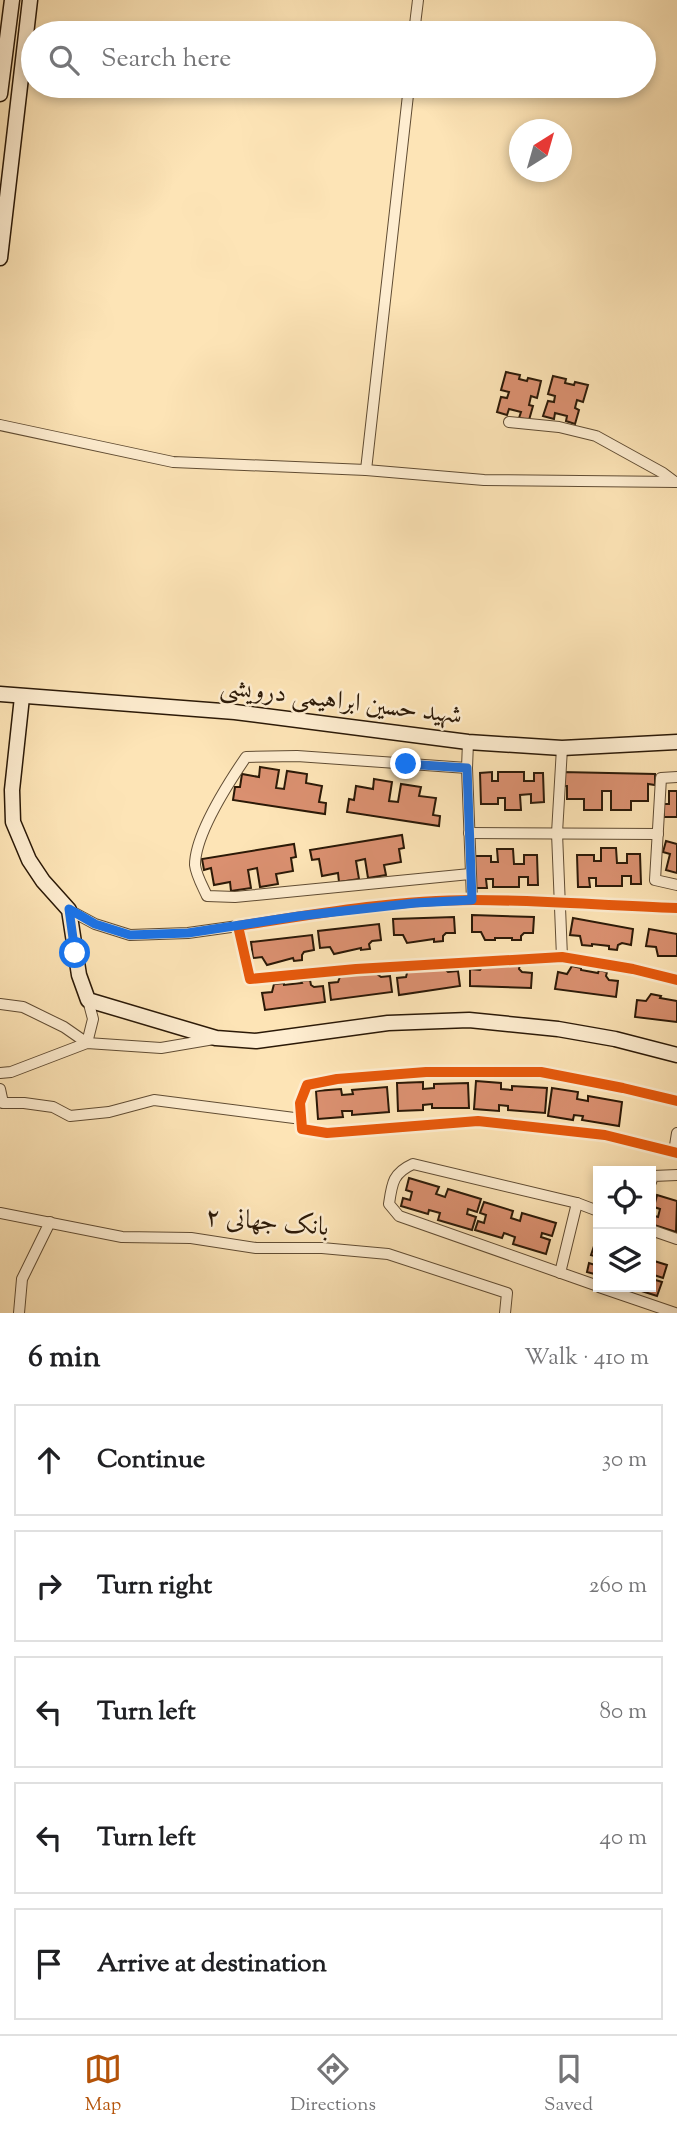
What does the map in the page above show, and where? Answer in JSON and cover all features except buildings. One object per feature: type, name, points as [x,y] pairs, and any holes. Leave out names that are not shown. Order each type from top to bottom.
[{"type":"street","points":[[0,94],[12,0]]},
{"type":"street","points":[[28,21],[30,0]]},
{"type":"street","points":[[415,21],[418,0]]},
{"type":"street","points":[[0,258],[21,77]]},
{"type":"street","points":[[366,470],[407,98]]},
{"type":"street","points":[[509,422],[559,427],[596,436],[676,482]]},
{"type":"street","points":[[0,425],[173,462],[366,470],[484,480],[676,482]]},
{"type":"street","name":"شهید حسین ابراهیمی درویشی","points":[[0,694],[235,712],[468,742],[562,748],[677,742]]},
{"type":"street","points":[[22,697],[7,823],[43,881],[69,909],[95,924],[130,935],[188,933],[299,916],[415,903],[472,900],[677,908]]},
{"type":"street","points":[[468,742],[472,900]]},
{"type":"street","points":[[562,748],[557,833],[562,957]]},
{"type":"street","points":[[467,768],[297,756],[246,757],[217,805],[201,840],[195,867],[207,896],[236,897],[470,874]]},
{"type":"street","points":[[677,777],[661,778],[655,880],[677,885]]},
{"type":"street","points":[[469,833],[657,834]]},
{"type":"street","points":[[69,909],[79,975],[93,1019],[87,1043]]},
{"type":"street","points":[[238,926],[250,979],[356,969],[562,957],[633,969],[677,980]]},
{"type":"street","points":[[88,1000],[216,1038],[256,1041],[388,1023],[470,1020],[558,1029],[677,1055]]},
{"type":"street","points":[[0,1004],[23,1007],[64,1027],[87,1043]]},
{"type":"street","points":[[0,1073],[11,1072],[87,1043],[161,1048],[216,1038]]},
{"type":"street","points":[[677,1101],[623,1087],[541,1072],[426,1072],[337,1079],[307,1085],[300,1103],[302,1129],[327,1133],[478,1121],[605,1135],[676,1152],[677,1133]]},
{"type":"street","points":[[0,1089],[3,1103],[52,1107],[70,1116],[109,1112],[154,1100],[302,1119]]},
{"type":"street","points":[[593,1209],[413,1164],[399,1170],[391,1186],[389,1204],[399,1216],[593,1285]]},
{"type":"street","points":[[656,1175],[677,1175]]},
{"type":"street","points":[[560,1273],[577,1203]]},
{"type":"street","name":"بانک جهانی ۲","points":[[0,1213],[122,1237],[191,1238],[256,1248],[322,1248],[388,1254],[507,1293],[505,1313]]},
{"type":"street","points":[[19,1313],[22,1279],[50,1222]]},
{"type":"street","points":[[656,1232],[677,1240]]},
{"type":"street","points":[[614,1292],[675,1313]]},
{"type":"cycle path","points":[[677,908],[524,901],[414,902],[238,926],[250,979],[356,969],[562,957],[633,969],[677,980]]},
{"type":"cycle path","points":[[677,1101],[541,1072],[426,1072],[337,1079],[307,1085],[300,1103],[302,1129],[327,1133],[478,1121],[605,1135],[677,1153]]},
{"type":"route","points":[[75,953],[69,909],[95,924],[130,935],[188,933],[299,916],[415,903],[472,900],[467,768],[406,764]]}]
